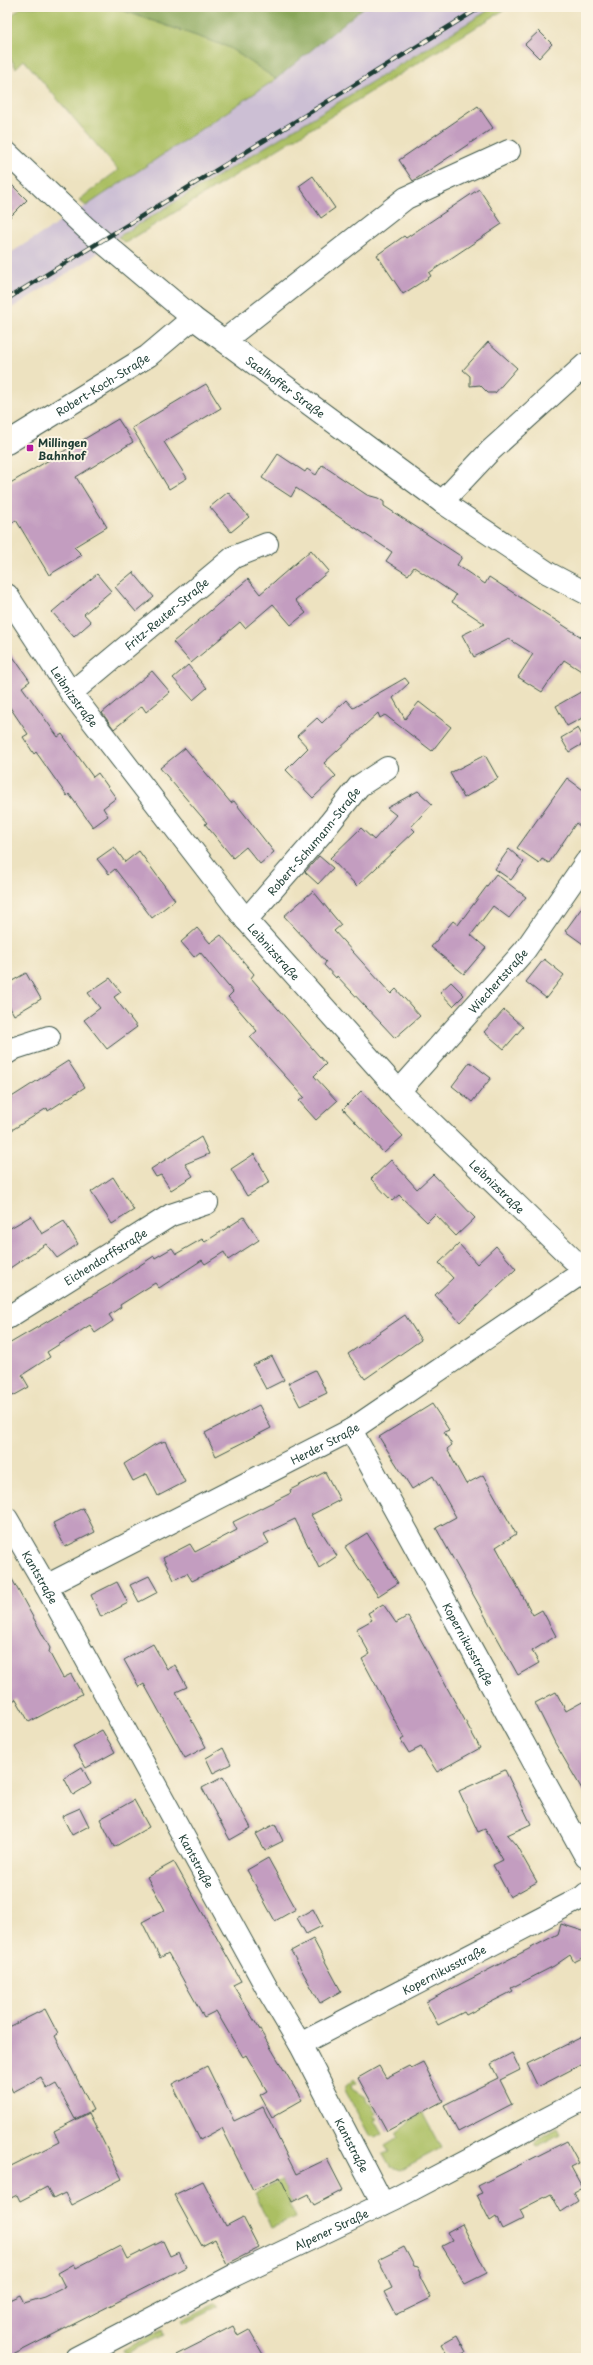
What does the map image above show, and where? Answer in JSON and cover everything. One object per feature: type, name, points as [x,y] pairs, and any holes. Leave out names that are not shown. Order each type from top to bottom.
[{"type":"street","points":[[225,340],[406,198],[509,151]]},
{"type":"street","name":"Saalhoffer Straße","points":[[7,153],[86,228],[193,318],[225,340],[321,414],[442,502],[548,573],[586,593]]},
{"type":"street","name":"Robert-Koch-Straße","points":[[7,443],[148,356],[193,318]]},
{"type":"street","points":[[442,502],[490,451],[586,364]]},
{"type":"street","name":"Fritz-Reuter-Straße","points":[[71,693],[234,557],[267,544]]},
{"type":"street","name":"Leibnizstraße","points":[[7,595],[71,693],[246,920],[399,1091],[586,1270]]},
{"type":"street","name":"Robert-Schumann-Straße","points":[[246,920],[321,834],[359,786],[387,768]]},
{"type":"street","name":"Wiechertstraße","points":[[399,1091],[525,950],[586,862]]},
{"type":"street","points":[[7,1053],[15,1048],[49,1037]]},
{"type":"street","name":"Eichendorffstraße","points":[[7,1318],[171,1215],[208,1203]]},
{"type":"street","name":"Herder Straße","points":[[46,1586],[351,1430],[586,1270]]},
{"type":"street","name":"Kopernikusstraße","points":[[351,1430],[586,1857]]},
{"type":"street","name":"Kantstraße","points":[[7,1519],[46,1586],[269,1992],[300,2044],[383,2204]]},
{"type":"street","name":"Kopernikusstraße","points":[[300,2044],[576,1901],[586,1894]]},
{"type":"street","name":"Alpener Straße","points":[[76,2358],[235,2275],[383,2204],[586,2098]]},
{"type":"shaded area","points":[[365,7],[494,7],[118,237],[90,259],[7,311],[7,255],[86,206],[276,79]]},
{"type":"green space","points":[[21,7],[113,7],[228,47],[276,79],[86,206],[79,200],[118,170],[24,60],[16,68],[7,52],[7,20]]},
{"type":"green space","points":[[113,7],[364,7],[276,79],[228,47]]},
{"type":"green space","points":[[494,7],[509,7],[125,243],[118,237]]},
{"type":"green space","points":[[354,2079],[357,2083],[352,2084],[351,2088],[366,2097],[365,2101],[371,2105],[376,2115],[374,2117],[378,2119],[375,2121],[382,2133],[375,2137],[369,2135],[345,2090],[345,2087]]},
{"type":"green space","points":[[422,2112],[441,2148],[400,2170],[391,2167],[383,2153],[389,2151],[385,2145],[398,2137],[396,2133]]},
{"type":"green space","points":[[558,2128],[561,2134],[538,2146],[535,2145],[534,2141]]},
{"type":"green space","points":[[281,2180],[292,2202],[289,2204],[296,2218],[271,2228],[255,2193]]},
{"type":"green space","points":[[216,2303],[219,2306],[184,2323],[182,2320]]},
{"type":"green space","points":[[162,2330],[164,2335],[125,2354],[123,2350]]},
{"type":"building","points":[[539,31],[552,44],[539,58],[525,44]]},
{"type":"building","points":[[478,106],[493,128],[413,181],[399,160]]},
{"type":"building","points":[[313,176],[335,208],[321,218],[299,186]]},
{"type":"building","points":[[7,180],[27,200],[7,220]]},
{"type":"building","points":[[479,189],[502,224],[429,273],[431,276],[403,294],[377,255],[404,236],[406,238]]},
{"type":"building","points":[[488,342],[517,368],[495,393],[488,393],[480,385],[470,386],[470,376],[463,370]]},
{"type":"building","points":[[206,384],[221,408],[164,442],[187,478],[169,489],[132,428]]},
{"type":"building","points":[[118,419],[133,442],[76,477],[107,527],[74,547],[82,555],[49,575],[16,520],[7,526],[7,485]]},
{"type":"building","points":[[278,454],[305,472],[307,469],[316,475],[322,465],[367,495],[378,498],[384,502],[384,506],[462,557],[457,565],[485,584],[489,577],[586,640],[586,674],[564,660],[542,692],[518,677],[533,654],[509,639],[474,657],[462,635],[485,624],[452,602],[456,595],[414,567],[408,575],[386,561],[392,552],[296,488],[291,497],[262,478]]},
{"type":"building","points":[[228,492],[249,517],[231,532],[210,507]]},
{"type":"building","points":[[311,550],[329,571],[295,600],[306,613],[291,625],[273,604],[245,628],[240,622],[191,663],[173,642],[248,579],[260,594]]},
{"type":"building","points":[[133,572],[154,597],[136,612],[115,587]]},
{"type":"building","points":[[97,574],[111,591],[84,614],[91,622],[74,637],[52,612]]},
{"type":"building","points":[[7,648],[30,681],[22,687],[58,737],[62,734],[93,777],[98,773],[116,798],[103,808],[108,816],[93,827],[69,794],[67,796],[36,752],[34,754],[23,737],[28,734],[7,703]]},
{"type":"building","points":[[188,665],[207,688],[193,700],[173,678]]},
{"type":"building","points":[[152,671],[170,692],[146,712],[142,706],[114,729],[102,713]]},
{"type":"building","points":[[405,678],[409,683],[393,698],[405,719],[419,702],[451,727],[432,751],[385,715],[380,718],[378,713],[324,763],[336,776],[313,798],[286,770],[308,748],[297,736],[317,718],[322,723],[346,700],[353,708]]},
{"type":"building","points":[[586,689],[586,716],[567,726],[556,706]]},
{"type":"building","points":[[578,728],[586,742],[569,752],[561,738]]},
{"type":"building","points":[[185,748],[231,803],[234,801],[274,852],[260,864],[246,847],[233,858],[205,824],[207,823],[160,768]]},
{"type":"building","points":[[485,755],[498,778],[464,798],[450,773]]},
{"type":"building","points":[[567,778],[586,792],[586,831],[576,823],[549,863],[542,859],[539,863],[517,848]]},
{"type":"building","points":[[418,791],[432,804],[411,827],[415,831],[357,886],[330,858],[361,828],[374,840],[396,815],[387,808]]},
{"type":"building","points":[[114,847],[125,862],[139,851],[175,900],[152,918],[115,869],[109,874],[97,859]]},
{"type":"building","points":[[509,849],[524,862],[511,880],[495,869]]},
{"type":"building","points":[[319,856],[333,868],[318,884],[305,872]]},
{"type":"building","points":[[496,874],[526,897],[509,918],[493,906],[471,935],[486,948],[464,974],[431,947],[453,921],[458,925]]},
{"type":"building","points":[[313,891],[341,925],[334,931],[391,994],[396,989],[420,1016],[395,1038],[337,976],[336,978],[324,965],[326,962],[284,916]]},
{"type":"building","points":[[586,902],[586,946],[565,931]]},
{"type":"building","points":[[197,928],[210,943],[221,935],[254,974],[251,978],[326,1064],[314,1076],[337,1101],[316,1120],[299,1101],[304,1097],[250,1037],[257,1031],[228,997],[233,992],[200,952],[194,957],[181,942]]},
{"type":"building","points":[[544,959],[564,975],[546,998],[526,982]]},
{"type":"building","points":[[26,973],[41,999],[14,1015],[7,1002],[7,984]]},
{"type":"building","points":[[110,978],[121,992],[114,997],[137,1027],[107,1049],[84,1020],[100,1008],[88,993]]},
{"type":"building","points":[[451,982],[464,995],[453,1006],[440,992]]},
{"type":"building","points":[[504,1010],[523,1027],[504,1049],[484,1032]]},
{"type":"building","points":[[68,1061],[85,1087],[48,1111],[47,1108],[7,1133],[7,1100]]},
{"type":"building","points":[[470,1062],[491,1078],[472,1102],[452,1086]]},
{"type":"building","points":[[361,1091],[403,1136],[384,1153],[343,1109]]},
{"type":"building","points":[[201,1137],[209,1154],[185,1164],[193,1176],[171,1190],[161,1175],[156,1177],[151,1169]]},
{"type":"building","points":[[254,1154],[270,1182],[247,1196],[231,1169]]},
{"type":"building","points":[[391,1160],[417,1189],[433,1174],[475,1218],[456,1236],[435,1214],[427,1222],[399,1195],[392,1201],[371,1179]]},
{"type":"building","points":[[113,1177],[134,1210],[112,1224],[91,1192]]},
{"type":"building","points":[[31,1216],[42,1234],[64,1221],[78,1244],[57,1258],[46,1244],[7,1270],[7,1230]]},
{"type":"building","points":[[244,1217],[259,1240],[228,1260],[224,1252],[205,1264],[202,1260],[159,1288],[155,1283],[120,1305],[121,1307],[109,1315],[113,1321],[95,1333],[90,1325],[47,1352],[50,1357],[22,1375],[29,1387],[13,1396],[7,1385],[7,1345],[108,1286],[154,1256],[155,1258],[172,1248],[176,1254],[202,1239],[205,1242]]},
{"type":"building","points":[[459,1244],[477,1264],[496,1246],[516,1269],[460,1322],[435,1295],[453,1278],[439,1263]]},
{"type":"building","points":[[405,1315],[421,1340],[365,1379],[348,1354]]},
{"type":"building","points":[[272,1356],[284,1380],[266,1389],[253,1365]]},
{"type":"building","points":[[315,1370],[327,1393],[300,1406],[288,1383]]},
{"type":"building","points":[[432,1404],[449,1430],[444,1432],[452,1445],[447,1449],[466,1484],[483,1475],[516,1534],[496,1547],[533,1615],[542,1610],[556,1636],[532,1651],[539,1663],[518,1675],[436,1528],[456,1517],[433,1476],[412,1489],[379,1437]]},
{"type":"building","points":[[259,1405],[271,1428],[216,1456],[205,1433]]},
{"type":"building","points":[[165,1441],[185,1482],[158,1496],[147,1474],[133,1481],[124,1464],[154,1445]]},
{"type":"building","points":[[325,1472],[340,1500],[311,1515],[337,1556],[319,1568],[295,1519],[264,1534],[269,1543],[192,1581],[187,1573],[174,1580],[163,1558],[190,1544],[195,1552],[237,1530],[233,1522],[291,1493],[290,1490]]},
{"type":"building","points":[[83,1508],[95,1532],[65,1547],[53,1523]]},
{"type":"building","points":[[367,1533],[398,1583],[378,1596],[345,1547]]},
{"type":"building","points":[[7,1570],[50,1648],[49,1652],[63,1678],[71,1674],[82,1694],[29,1722],[16,1699],[7,1704]]},
{"type":"building","points":[[149,1576],[158,1592],[139,1602],[130,1585]]},
{"type":"building","points":[[117,1582],[128,1603],[101,1617],[91,1595]]},
{"type":"building","points":[[383,1604],[396,1623],[408,1616],[480,1748],[437,1772],[421,1747],[409,1753],[401,1740],[404,1738],[362,1659],[370,1654],[356,1629],[372,1620],[368,1613]]},
{"type":"building","points":[[153,1644],[167,1669],[175,1665],[187,1687],[176,1692],[206,1747],[185,1758],[144,1684],[139,1687],[124,1660]]},
{"type":"building","points":[[556,1692],[566,1711],[586,1700],[586,1796],[555,1743],[535,1703]]},
{"type":"building","points":[[102,1730],[115,1752],[86,1768],[73,1746]]},
{"type":"building","points":[[223,1748],[231,1764],[213,1773],[206,1758]]},
{"type":"building","points":[[82,1767],[91,1784],[73,1795],[64,1778]]},
{"type":"building","points":[[505,1770],[531,1824],[507,1835],[516,1845],[537,1882],[510,1897],[493,1865],[503,1860],[485,1829],[478,1832],[459,1791]]},
{"type":"building","points":[[223,1777],[251,1828],[230,1840],[202,1788]]},
{"type":"building","points":[[134,1800],[149,1827],[114,1847],[100,1819]]},
{"type":"building","points":[[80,1808],[89,1826],[72,1835],[62,1816]]},
{"type":"building","points":[[275,1824],[283,1841],[265,1850],[256,1834]]},
{"type":"building","points":[[268,1858],[296,1909],[275,1921],[247,1870]]},
{"type":"building","points":[[174,1862],[241,1981],[233,1985],[302,2100],[272,2117],[260,2095],[267,2091],[246,2055],[243,2057],[216,2011],[204,2017],[168,1953],[160,1958],[142,1922],[165,1910],[147,1877]]},
{"type":"building","points":[[313,1909],[322,1926],[306,1934],[297,1918]]},
{"type":"building","points":[[561,1924],[586,1932],[586,1956],[574,1962],[570,1955],[554,1966],[511,1988],[513,1991],[466,2015],[464,2012],[438,2025],[426,2002],[558,1934]]},
{"type":"building","points":[[313,1939],[341,1991],[320,2003],[291,1951]]},
{"type":"building","points":[[45,2009],[58,2034],[55,2036],[93,2110],[75,2119],[56,2084],[47,2089],[41,2077],[13,2092],[7,2080],[7,2028]]},
{"type":"building","points":[[586,2035],[586,2062],[538,2087],[527,2064]]},
{"type":"building","points":[[512,2053],[520,2070],[500,2080],[512,2104],[458,2132],[444,2105],[498,2078],[491,2064]]},
{"type":"building","points":[[423,2062],[443,2101],[387,2131],[358,2078],[379,2066],[386,2078],[409,2066],[411,2068]]},
{"type":"building","points":[[207,2066],[234,2121],[263,2107],[296,2174],[327,2159],[343,2190],[314,2205],[308,2194],[292,2202],[280,2177],[253,2190],[222,2128],[200,2140],[172,2084]]},
{"type":"building","points":[[89,2113],[122,2179],[71,2205],[65,2193],[53,2199],[47,2187],[20,2201],[17,2195],[7,2200],[7,2168],[59,2142],[54,2131]]},
{"type":"building","points":[[567,2141],[579,2163],[571,2167],[582,2187],[573,2192],[578,2201],[561,2212],[551,2194],[520,2210],[524,2218],[502,2229],[496,2217],[490,2221],[477,2195],[482,2193],[478,2186]]},
{"type":"building","points":[[203,2181],[226,2226],[243,2217],[259,2248],[227,2264],[215,2239],[202,2246],[174,2195]]},
{"type":"building","points":[[462,2224],[487,2273],[465,2284],[442,2246],[452,2241],[447,2232]]},
{"type":"building","points":[[163,2241],[170,2256],[179,2252],[186,2267],[7,2358],[7,2301],[20,2295],[24,2303],[45,2297],[65,2287],[58,2273],[74,2264],[76,2268],[120,2245],[127,2259]]},
{"type":"building","points":[[404,2247],[414,2266],[418,2267],[421,2273],[420,2277],[431,2298],[396,2315],[384,2292],[392,2288],[378,2260]]},
{"type":"building","points":[[233,2326],[238,2336],[249,2330],[265,2358],[170,2358]]},
{"type":"building","points":[[457,2335],[466,2352],[454,2358],[449,2358],[441,2344]]},
{"type":"railway","points":[[7,299],[481,7]]},
{"type":"place","name":"Millingen Bahnhof","points":[[30,448]]}]
